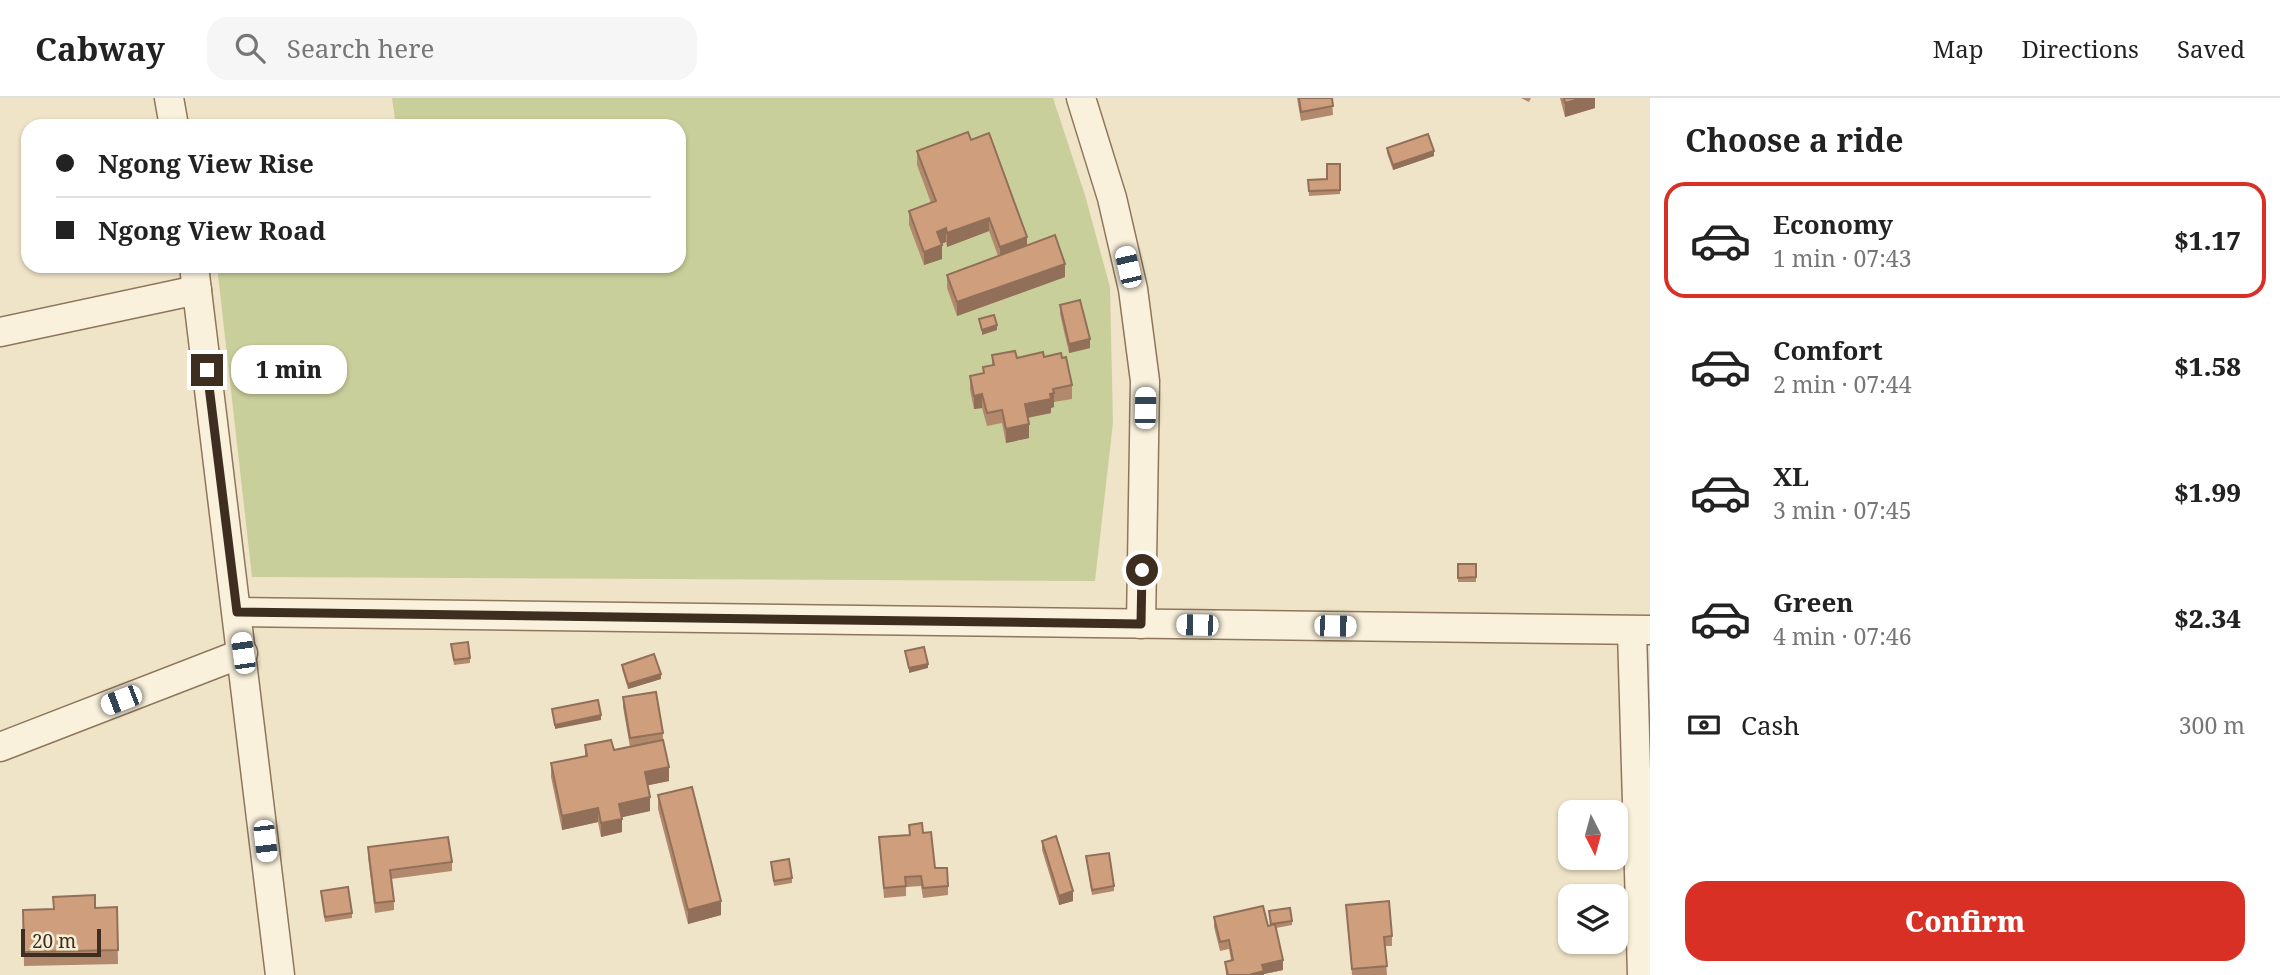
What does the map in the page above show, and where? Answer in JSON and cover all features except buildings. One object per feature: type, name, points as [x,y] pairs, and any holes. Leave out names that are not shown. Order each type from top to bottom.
[{"type":"street","points":[[169,98],[173,119]]},
{"type":"street","points":[[1082,98],[1112,198],[1133,289],[1145,381],[1141,624]]},
{"type":"street","points":[[0,332],[195,278],[243,653],[280,975]]},
{"type":"street","points":[[237,612],[1641,630],[1642,975]]},
{"type":"street","points":[[0,747],[243,653]]},
{"type":"green space","points":[[392,98],[1053,98],[1085,195],[1110,287],[1113,423],[1095,581],[252,577],[218,273],[686,273],[686,119],[395,119]]},
{"type":"route","points":[[207,370],[237,612],[1141,624],[1142,570]]}]
